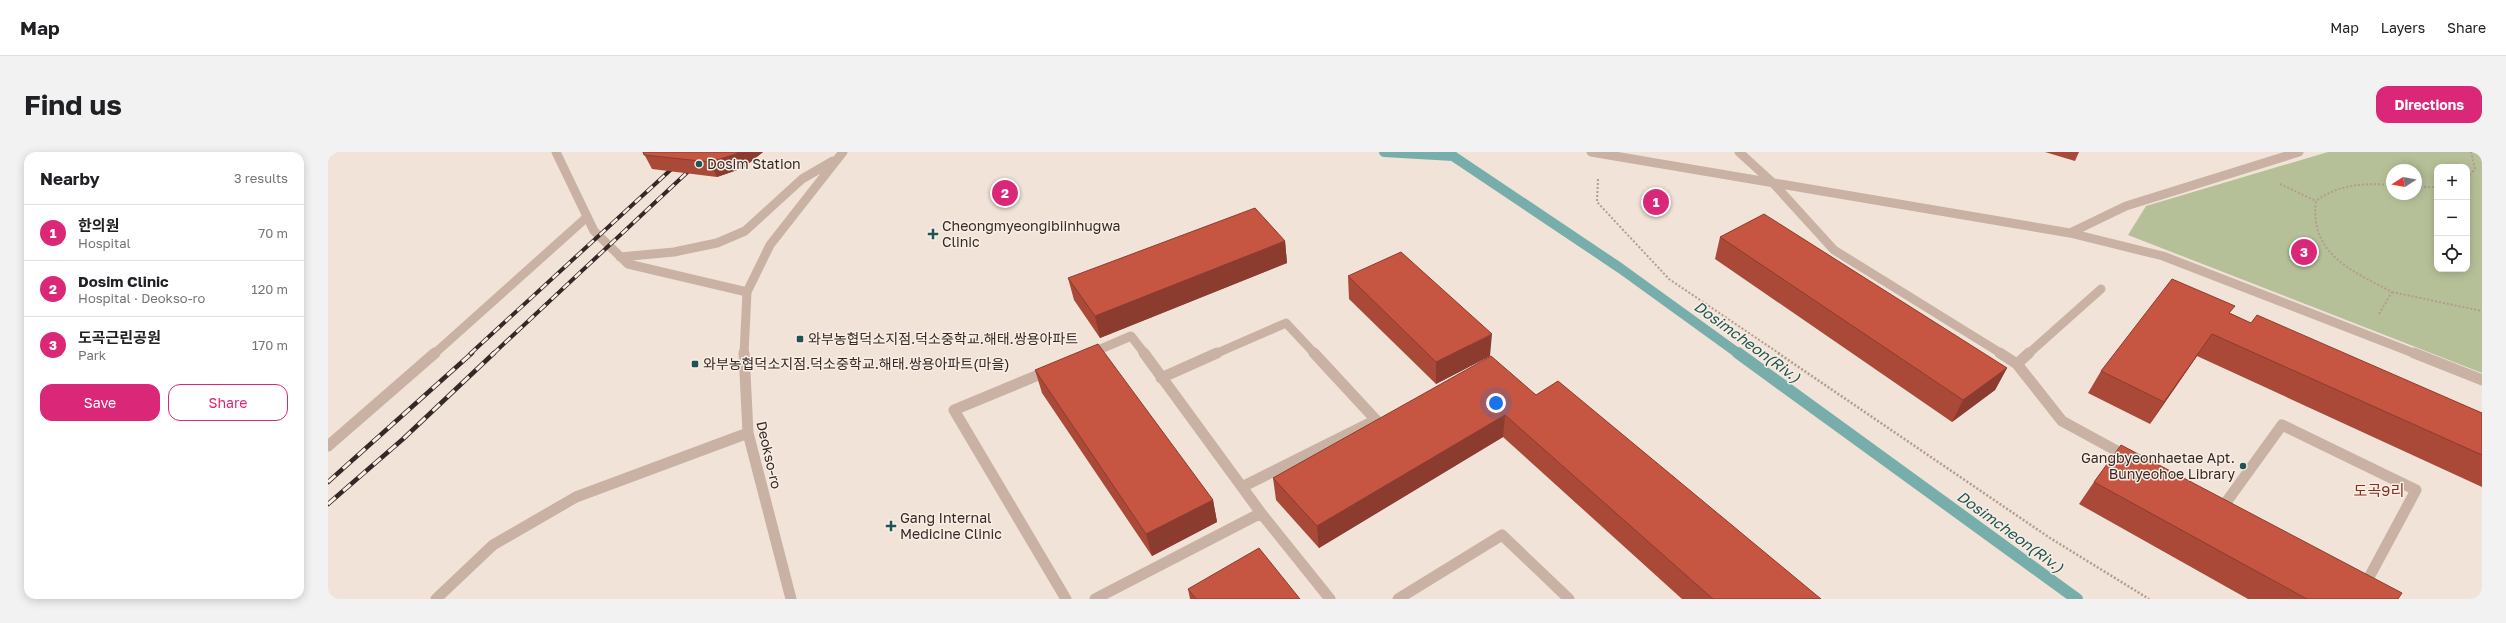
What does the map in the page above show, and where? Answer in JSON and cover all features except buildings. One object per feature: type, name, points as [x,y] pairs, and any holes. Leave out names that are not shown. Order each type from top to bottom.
[{"type":"street","points":[[556,152],[594,231],[628,264],[747,292]]},
{"type":"street","points":[[1595,152],[2070,233],[2163,256],[2482,380]]},
{"type":"street","points":[[1739,152],[1774,183],[1834,250],[2017,364],[2062,421],[2139,463]]},
{"type":"street","points":[[2070,233],[2126,206],[2298,152]]},
{"type":"street","points":[[620,256],[674,252],[717,243],[745,231],[802,179],[841,155]]},
{"type":"street","name":"Deokso-ro","points":[[791,599],[748,433],[744,377],[744,318],[747,292],[770,244],[841,155]]},
{"type":"street","points":[[328,446],[421,366],[587,217]]},
{"type":"street","points":[[2017,364],[2101,289]]},
{"type":"street","points":[[1161,378],[1286,323],[1376,420],[1242,487]]},
{"type":"street","points":[[1080,358],[1131,336],[1261,513],[1330,599]]},
{"type":"street","points":[[1059,367],[954,410],[1066,599]]},
{"type":"street","points":[[2222,508],[2282,425],[2416,490],[2366,583]]},
{"type":"street","points":[[436,599],[492,545],[576,497],[748,433]]},
{"type":"street","points":[[2208,500],[2236,515]]},
{"type":"street","points":[[1095,599],[1261,513]]},
{"type":"street","points":[[1398,599],[1502,535],[1569,599]]},
{"type":"street","points":[[2352,576],[2378,591]]},
{"type":"path","points":[[1595,152],[1597,202],[1669,279],[2050,538],[2149,599]]},
{"type":"path","points":[[2470,175],[2475,169],[2471,152]]},
{"type":"path","points":[[2276,183],[2316,201]]},
{"type":"path","points":[[2386,185],[2355,184],[2337,188],[2316,201],[2312,215],[2315,229],[2323,245],[2350,269],[2392,292],[2482,312]]},
{"type":"path","points":[[2422,187],[2434,187]]},
{"type":"path","points":[[2368,336],[2392,292]]},
{"type":"green space","points":[[2328,152],[2482,152],[2482,373],[2128,235],[2146,206]]},
{"type":"waterway","name":"Dosimcheon(Riv.)","points":[[1384,152],[1453,156],[1620,268],[1739,354]]},
{"type":"waterway","name":"Dosimcheon(Riv.)","points":[[1738,353],[2077,599]]},
{"type":"railway","points":[[470,354],[690,152]]},
{"type":"railway","points":[[493,354],[709,152]]},
{"type":"railway","points":[[328,482],[472,353]]},
{"type":"railway","points":[[328,504],[403,439],[494,353]]},
{"type":"place","name":"Dosim Station","points":[[699,164]]},
{"type":"place","name":"Dosim Clinic","points":[[1005,193]]},
{"type":"place","name":"한의원","points":[[1656,202]]},
{"type":"place","name":"Cheongmyeongibiinhugwa Clinic","points":[[933,234]]},
{"type":"place","name":"도곡근린공원","points":[[2304,252]]},
{"type":"place","name":"와부농협덕소지점.덕소중학교.해태.쌍용아파트","points":[[800,339]]},
{"type":"place","name":"와부농협덕소지점.덕소중학교.해태.쌍용아파트(마을)","points":[[695,364]]},
{"type":"place","name":"Gangbyeonhaetae Apt. Bunyeohoe Library","points":[[2243,466]]},
{"type":"place","name":"Gang Internal Medicine Clinic","points":[[891,526]]},
{"type":"district","name":"도곡9리","points":[[2379,491]]}]
